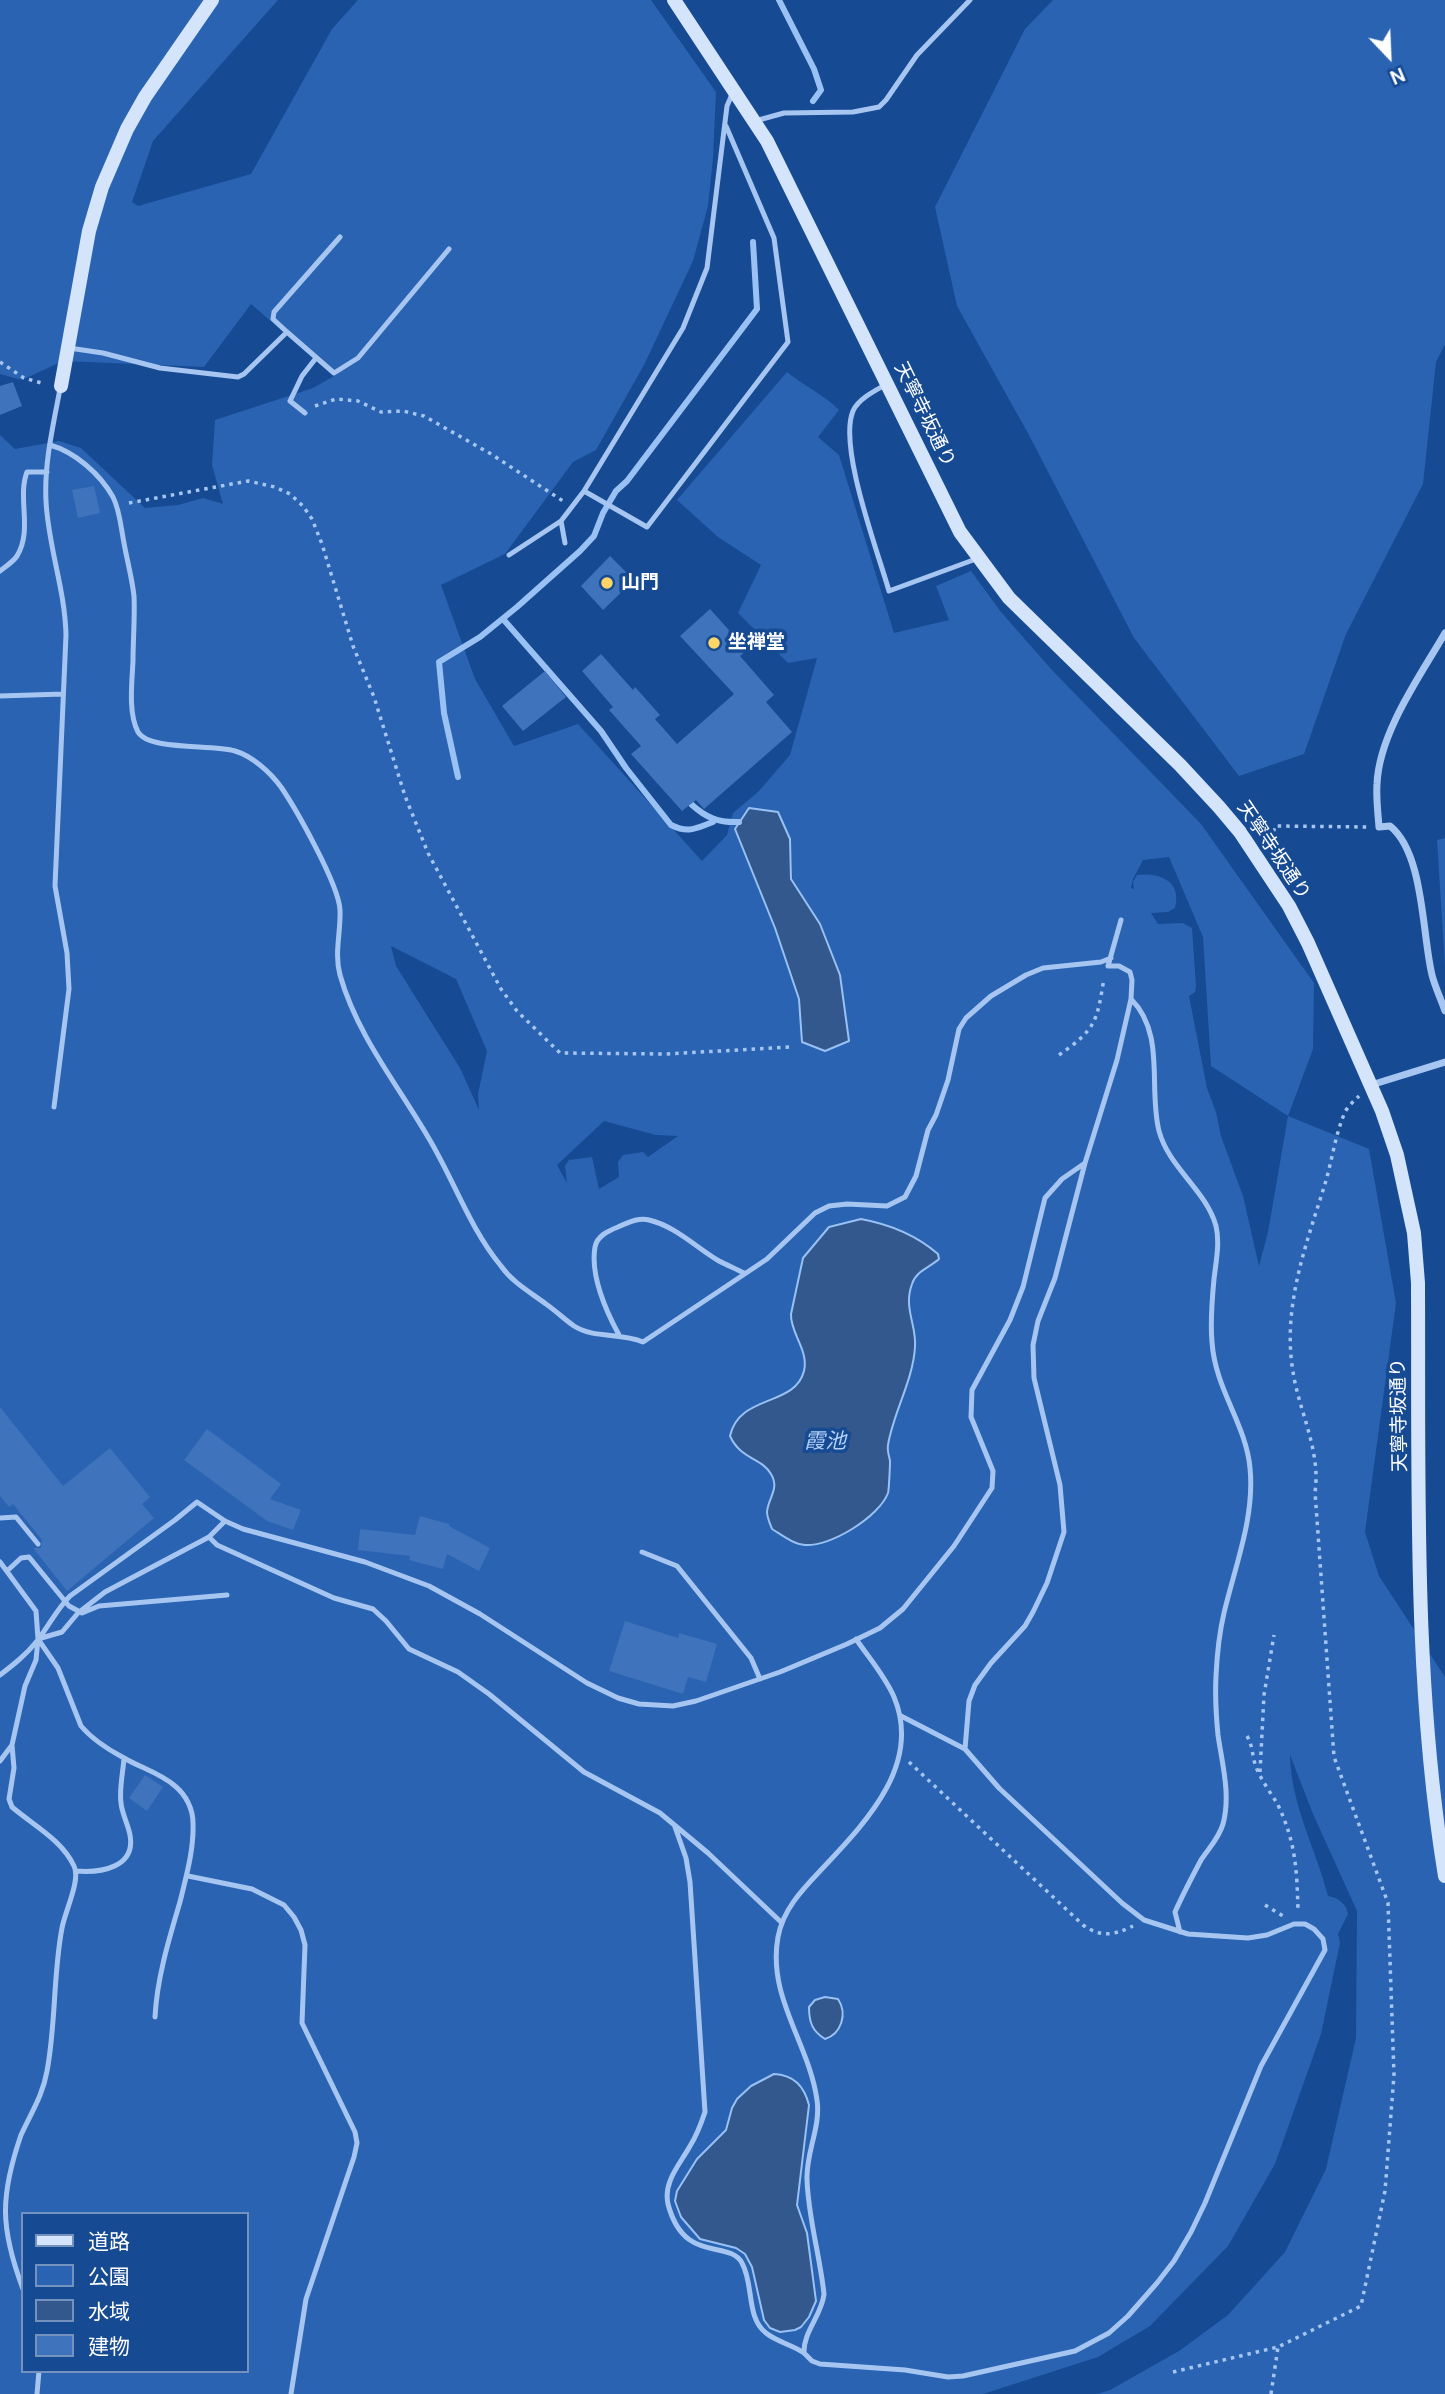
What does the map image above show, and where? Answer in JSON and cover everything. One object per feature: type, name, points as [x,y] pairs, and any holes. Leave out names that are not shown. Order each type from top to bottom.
[{"type":"street","points":[[61,386],[89,231],[102,187],[127,129],[145,97],[212,0]]},
{"type":"street","name":"天寧寺坂通り","points":[[674,0],[755,121],[960,532],[1009,598],[1180,765],[1219,807],[1264,867],[1308,943],[1382,1111],[1397,1155],[1414,1233],[1418,1283],[1422,1651],[1430,1775],[1445,1876]]},
{"type":"street","points":[[1445,633],[1396,719],[1381,757],[1377,784],[1379,827],[1390,826],[1402,835],[1415,870],[1433,976],[1445,1011]]},
{"type":"street","points":[[1370,1085],[1445,1062]]},
{"type":"lane","points":[[755,121],[784,113],[853,112],[879,107],[917,55],[970,0]]},
{"type":"lane","points":[[509,555],[561,521],[572,507],[683,328],[707,268],[727,107],[734,89]]},
{"type":"lane","points":[[584,491],[647,527],[788,342],[774,238],[725,123]]},
{"type":"lane","points":[[340,237],[274,312],[273,319],[334,373],[358,358],[449,248]]},
{"type":"lane","points":[[67,348],[160,368],[231,378],[244,374],[287,332]]},
{"type":"lane","points":[[305,413],[290,401],[302,376],[316,358]]},
{"type":"lane","points":[[887,384],[854,409],[850,442],[861,493],[889,592],[978,558]]},
{"type":"lane","points":[[54,1107],[69,989],[67,953],[55,886],[65,613],[46,504],[50,445],[61,386]]},
{"type":"lane","points":[[50,445],[79,458],[107,489],[116,506],[134,596],[133,707],[135,725],[140,735],[147,741],[162,744],[200,745],[233,750],[261,766],[279,784],[304,826],[339,898],[337,956],[340,974],[376,1056],[445,1166],[471,1224],[501,1267],[525,1290],[586,1333],[619,1335],[643,1342],[780,1248],[814,1213],[829,1206],[847,1204],[887,1206],[905,1197],[916,1176],[928,1130],[948,1080],[959,1030],[976,1008],[1026,975],[1043,968],[1101,962],[1111,957]]},
{"type":"lane","points":[[0,571],[18,554],[25,519],[22,484],[27,472],[47,472]]},
{"type":"lane","points":[[561,521],[565,543]]},
{"type":"lane","points":[[0,696],[63,694]]},
{"type":"lane","points":[[965,1749],[969,1701],[975,1685],[990,1663],[1025,1626],[1052,1570],[1064,1532],[1060,1485],[1034,1378],[1032,1345],[1038,1321],[1055,1278],[1085,1163],[1117,1060],[1131,999],[1130,972],[1119,966],[1108,967],[1121,920]]},
{"type":"lane","points":[[1131,999],[1143,1014],[1152,1040],[1156,1107],[1161,1135],[1180,1171],[1208,1208],[1215,1224],[1218,1242],[1212,1308],[1212,1344],[1220,1382],[1244,1441],[1251,1469],[1247,1520],[1224,1614],[1216,1679],[1217,1721],[1225,1780],[1226,1814],[1220,1832],[1202,1858],[1175,1912],[1180,1932]]},
{"type":"lane","points":[[0,1675],[24,1657],[65,1601],[197,1502],[225,1521],[243,1529],[365,1562],[429,1586],[480,1614],[587,1683],[618,1698],[656,1707],[673,1706],[760,1679],[880,1628],[918,1592],[954,1546],[992,1488],[993,1471],[971,1417],[972,1391],[1010,1320],[1023,1287],[1045,1198],[1062,1179],[1085,1163]]},
{"type":"lane","points":[[619,1335],[604,1304],[596,1263],[595,1246],[603,1234],[634,1220],[648,1219],[744,1273]]},
{"type":"lane","points":[[0,1518],[16,1517],[38,1544]]},
{"type":"lane","points":[[38,1639],[62,1632],[78,1613],[105,1592],[209,1537],[225,1521]]},
{"type":"lane","points":[[209,1537],[217,1545],[334,1598],[373,1609],[387,1621],[409,1649],[458,1672],[584,1772],[641,1802],[674,1824],[782,1923]]},
{"type":"lane","points":[[642,1552],[677,1566],[751,1658],[760,1679]]},
{"type":"lane","points":[[7,1571],[21,1558],[29,1557],[78,1613]]},
{"type":"lane","points":[[0,1562],[36,1611],[38,1639],[36,1660],[25,1686],[12,1745],[14,1768],[9,1799],[12,1807],[55,1842],[68,1856],[76,1871],[60,1940],[47,2072],[38,2105],[9,2166],[2,2200],[4,2233],[21,2283]]},
{"type":"lane","points":[[43,1574],[50,1569]]},
{"type":"lane","points":[[78,1613],[99,1606],[228,1595]]},
{"type":"lane","points":[[38,1639],[58,1668],[81,1726],[87,1734],[124,1758],[162,1777],[184,1795],[190,1807],[193,1823],[188,1876],[161,1973],[155,2017]]},
{"type":"lane","points":[[804,2353],[804,2342],[821,2311],[824,2294],[807,2182],[818,2114],[814,2082],[777,1982],[775,1955],[782,1923],[800,1892],[857,1830],[877,1803],[891,1780],[900,1754],[901,1716],[888,1685],[856,1639]]},
{"type":"lane","points":[[674,1824],[686,1858],[690,1882],[705,2086],[705,2112],[696,2136],[670,2182],[667,2202],[680,2231],[690,2241],[704,2248],[728,2253],[740,2259],[761,2329],[820,2364],[905,2370],[948,2377],[976,2374],[1075,2351],[1118,2325],[1174,2261],[1205,2203],[1261,2066],[1320,1962],[1325,1950],[1323,1939],[1305,1924],[1298,1924],[1268,1936],[1248,1938],[1210,1937],[1180,1932],[1144,1920],[1122,1903],[999,1788],[965,1749],[901,1716]]},
{"type":"lane","points":[[0,1761],[12,1745]]},
{"type":"lane","points":[[76,1871],[99,1872],[110,1869],[120,1864],[129,1853],[130,1833],[120,1798],[124,1758]]},
{"type":"lane","points":[[188,1876],[252,1889],[284,1905],[294,1917],[305,1945],[302,2022],[355,2132],[357,2143],[354,2157],[306,2299],[291,2394]]},
{"type":"lane","points":[[37,2394],[39,2373]]},
{"type":"path","points":[[0,362],[24,378],[37,383],[61,386]]},
{"type":"path","points":[[305,413],[315,406],[337,399],[361,402],[381,412],[403,411],[424,416],[491,454],[572,507]]},
{"type":"path","points":[[116,506],[248,481],[275,487],[290,494],[303,506],[323,544],[353,646],[374,696],[405,796],[428,853],[501,989],[517,1011],[560,1053],[666,1054],[791,1047]]},
{"type":"path","points":[[1264,867],[1275,826],[1379,827]]},
{"type":"path","points":[[1059,1055],[1086,1033],[1097,1017],[1108,967]]},
{"type":"path","points":[[1173,2372],[1278,2347],[1361,2305],[1385,2191],[1394,2075],[1388,1903],[1334,1757],[1316,1481],[1309,1434],[1293,1371],[1291,1318],[1307,1235],[1346,1110],[1370,1085]]},
{"type":"path","points":[[1260,1774],[1264,1695],[1274,1635]]},
{"type":"path","points":[[1247,1736],[1256,1767],[1281,1813],[1294,1846],[1298,1924]]},
{"type":"path","points":[[900,1754],[1083,1926],[1094,1933],[1109,1935],[1144,1920]]},
{"type":"path","points":[[1265,1905],[1283,1917],[1298,1912]]},
{"type":"path","points":[[1271,2394],[1278,2347]]},
{"type":"green space","points":[[0,0],[278,0],[153,141],[132,202],[138,206],[251,174],[332,29],[358,0],[651,0],[716,92],[708,206],[693,261],[644,365],[596,450],[573,462],[505,554],[441,585],[475,679],[514,746],[578,724],[702,861],[727,835],[733,813],[759,791],[790,755],[817,658],[788,663],[738,613],[761,565],[718,537],[677,500],[787,372],[839,410],[818,437],[839,455],[894,633],[949,620],[936,586],[971,571],[1001,612],[1052,670],[1201,824],[1314,983],[1313,1049],[1288,1116],[1369,1149],[1396,1303],[1365,1532],[1379,1576],[1445,1677],[1445,2394],[1097,2394],[1110,2390],[1179,2351],[1228,2315],[1285,2252],[1326,2169],[1356,2038],[1357,1911],[1313,1814],[1290,1755],[1299,1809],[1328,1896],[1341,1902],[1348,1914],[1338,1934],[1340,1943],[1321,2034],[1275,2164],[1228,2246],[1150,2326],[1098,2357],[983,2394],[0,2394],[0,435],[15,449],[59,441],[81,448],[145,508],[178,505],[203,498],[223,504],[212,465],[215,420],[313,388],[334,376],[251,304],[204,367],[63,361],[22,380],[0,374]],"holes":[[[749,808],[790,839],[802,1042],[799,999],[775,928],[735,829]],[[1169,857],[1203,937],[1211,1066],[1288,1116],[1268,1232],[1259,1266],[1243,1196],[1207,1088],[1189,996],[1195,992],[1196,986],[1192,928],[1183,923],[1158,924],[1151,913],[1168,912],[1175,908],[1175,891],[1168,881],[1154,875],[1137,875],[1133,882],[1134,889],[1131,888],[1133,879],[1143,860]],[[391,946],[456,979],[487,1051],[478,1094],[479,1110],[460,1068],[396,966]],[[604,1121],[656,1135],[678,1136],[648,1157],[643,1152],[623,1155],[618,1162],[619,1177],[599,1189],[592,1157],[569,1160],[565,1166],[567,1183],[557,1165]]]},
{"type":"green space","points":[[1053,0],[1445,0],[1445,344],[1436,362],[1423,484],[1346,634],[1304,754],[1239,776],[1134,638],[1030,437],[957,306],[935,207],[1025,29]]},
{"type":"green space","points":[[1445,838],[1445,967],[1437,840]]},
{"type":"water","points":[[749,808],[778,812],[790,839],[791,879],[820,924],[840,975],[849,1041],[825,1051],[802,1042],[799,999],[775,928],[735,829]]},
{"type":"water","name":"霞池","points":[[861,1219],[911,1236],[938,1254],[939,1259],[917,1276],[910,1293],[915,1347],[911,1372],[888,1445],[888,1493],[875,1512],[852,1529],[827,1541],[805,1545],[772,1529],[767,1512],[774,1489],[771,1474],[762,1464],[740,1450],[730,1436],[735,1423],[744,1413],[790,1390],[799,1382],[805,1363],[791,1314],[803,1258],[829,1227]]},
{"type":"water","points":[[825,1997],[838,1999],[842,2017],[839,2028],[825,2039],[812,2026],[809,2007],[815,2000]]},
{"type":"water","points":[[774,2074],[793,2079],[804,2092],[809,2105],[797,2205],[807,2233],[816,2301],[801,2327],[780,2332],[770,2328],[764,2320],[752,2267],[745,2254],[736,2248],[700,2239],[681,2217],[675,2201],[677,2191],[697,2159],[726,2130],[737,2099],[751,2086]]},
{"type":"building","points":[[13,382],[22,406],[0,415],[0,386]]},
{"type":"building","points":[[94,486],[100,513],[78,518],[72,490]]},
{"type":"building","name":"山門","points":[[610,556],[634,580],[603,610],[581,586]]},
{"type":"building","points":[[710,609],[747,650],[740,656],[774,695],[766,702],[792,732],[704,809],[696,800],[682,811],[631,754],[641,746],[609,710],[613,707],[582,671],[601,654],[660,715],[655,719],[677,744],[734,694],[680,636]]},
{"type":"building","points":[[545,671],[566,697],[523,731],[502,706]]},
{"type":"building","points":[[0,1407],[63,1486],[110,1448],[150,1497],[142,1504],[154,1518],[67,1591],[33,1548],[41,1548],[42,1540],[13,1504],[9,1507],[0,1496]]},
{"type":"building","points":[[207,1429],[281,1484],[270,1499],[301,1510],[293,1530],[267,1521],[184,1460]]},
{"type":"building","points":[[420,1516],[449,1524],[490,1548],[479,1571],[447,1554],[443,1569],[409,1560],[410,1556],[358,1550],[360,1529],[415,1535]]},
{"type":"building","points":[[625,1621],[678,1638],[679,1633],[717,1644],[706,1682],[688,1677],[683,1694],[609,1671]]},
{"type":"building","points":[[145,1775],[163,1787],[147,1811],[129,1798]]},
{"type":"waterway","points":[[779,0],[814,69],[821,90],[813,101]]},
{"type":"waterway","points":[[458,777],[444,713],[439,662],[480,637],[517,607],[594,536],[616,491],[627,481],[757,309],[753,242]]},
{"type":"waterway","points":[[503,619],[601,731],[671,825],[688,830],[713,822]]},
{"type":"waterway","points":[[691,804],[713,819],[739,822]]},
{"type":"place","name":"山門","points":[[607,583]]},
{"type":"place","name":"坐禅堂","points":[[714,643]]}]
